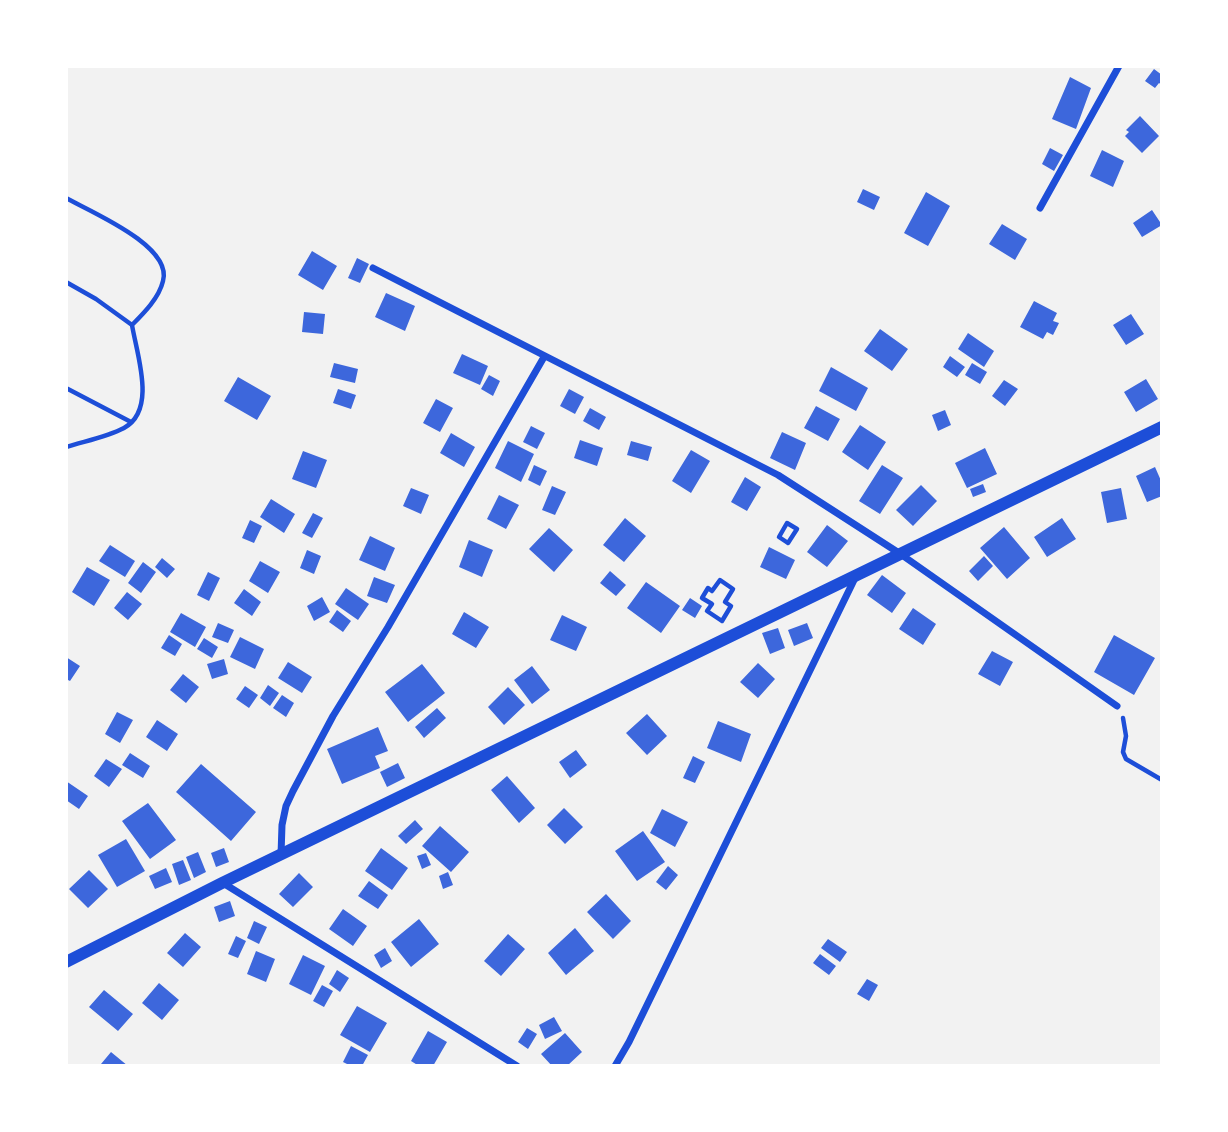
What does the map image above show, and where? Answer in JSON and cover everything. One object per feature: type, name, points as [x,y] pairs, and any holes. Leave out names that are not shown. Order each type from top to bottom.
[{"type":"street","points":[[1040,208],[1119,66]]},
{"type":"street","points":[[373,268],[778,475],[899,553],[1117,706]]},
{"type":"street","points":[[281,855],[282,825],[293,791],[333,716],[388,627],[544,357]]},
{"type":"street","points":[[66,962],[222,883],[1161,427]]},
{"type":"street","points":[[615,1066],[858,573]]},
{"type":"street","points":[[222,883],[517,1066]]},
{"type":"path","points":[[66,198],[145,243],[157,255],[164,280],[145,312],[132,325]]},
{"type":"path","points":[[66,282],[96,299],[132,325],[143,391],[141,411],[132,423],[122,429],[66,447]]},
{"type":"path","points":[[66,388],[132,423]]},
{"type":"path","points":[[787,523],[797,529],[788,543],[779,537],[787,523]]},
{"type":"path","points":[[720,580],[733,589],[725,602],[731,606],[722,621],[708,611],[712,604],[702,598],[708,588],[712,591],[720,580]]},
{"type":"path","points":[[1117,706],[1122,714],[1126,736],[1123,752],[1126,759],[1161,780]]},
{"type":"building","points":[[1154,69],[1162,75],[1162,85],[1159,83],[1155,88],[1145,81]]},
{"type":"building","points":[[1070,77],[1091,88],[1076,129],[1052,119]]},
{"type":"building","points":[[1140,116],[1159,136],[1142,153],[1125,136],[1129,132],[1126,130]]},
{"type":"building","points":[[1050,148],[1063,155],[1054,171],[1042,164]]},
{"type":"building","points":[[1102,150],[1124,161],[1113,187],[1090,176]]},
{"type":"building","points":[[863,189],[880,197],[874,210],[857,202]]},
{"type":"building","points":[[926,192],[950,206],[928,246],[904,233]]},
{"type":"building","points":[[1152,210],[1162,225],[1142,237],[1133,223]]},
{"type":"building","points":[[1002,224],[1027,239],[1015,260],[989,244]]},
{"type":"building","points":[[312,251],[337,266],[323,290],[298,275]]},
{"type":"building","points":[[357,258],[369,264],[360,283],[348,278]]},
{"type":"building","points":[[386,293],[415,306],[405,331],[375,317]]},
{"type":"building","points":[[1034,301],[1057,313],[1053,321],[1059,323],[1053,335],[1047,332],[1043,339],[1020,327]]},
{"type":"building","points":[[304,312],[325,314],[323,334],[302,332]]},
{"type":"building","points":[[1131,314],[1144,334],[1126,345],[1113,325]]},
{"type":"building","points":[[880,329],[908,349],[892,371],[864,351]]},
{"type":"building","points":[[968,333],[994,351],[984,367],[958,349]]},
{"type":"building","points":[[462,354],[488,366],[480,385],[453,373]]},
{"type":"building","points":[[950,356],[965,367],[957,377],[943,367]]},
{"type":"building","points":[[334,363],[358,369],[355,383],[330,377]]},
{"type":"building","points":[[972,363],[987,372],[980,384],[965,375]]},
{"type":"building","points":[[831,367],[868,388],[856,411],[819,391]]},
{"type":"building","points":[[489,375],[500,381],[493,396],[481,389]]},
{"type":"building","points":[[238,377],[271,396],[257,420],[224,401]]},
{"type":"building","points":[[1146,379],[1158,399],[1136,412],[1124,392]]},
{"type":"building","points":[[1004,380],[1018,389],[1005,406],[992,396]]},
{"type":"building","points":[[338,389],[356,395],[351,409],[333,403]]},
{"type":"building","points":[[569,389],[584,397],[575,414],[560,406]]},
{"type":"building","points":[[436,399],[453,408],[440,432],[423,423]]},
{"type":"building","points":[[816,406],[840,419],[828,441],[804,428]]},
{"type":"building","points":[[590,408],[606,417],[599,430],[583,421]]},
{"type":"building","points":[[945,410],[951,425],[938,431],[932,415]]},
{"type":"building","points":[[860,425],[886,442],[868,470],[842,452]]},
{"type":"building","points":[[531,426],[545,433],[537,449],[523,442]]},
{"type":"building","points":[[782,432],[806,443],[795,470],[770,458]]},
{"type":"building","points":[[451,433],[475,447],[464,467],[440,453]]},
{"type":"building","points":[[580,440],[603,448],[597,466],[574,458]]},
{"type":"building","points":[[508,441],[534,454],[521,482],[495,468]]},
{"type":"building","points":[[631,441],[652,447],[648,461],[627,455]]},
{"type":"building","points":[[985,448],[997,474],[967,488],[955,463]]},
{"type":"building","points":[[691,450],[710,461],[691,493],[672,481]]},
{"type":"building","points":[[303,451],[327,460],[316,488],[292,479]]},
{"type":"building","points":[[534,465],[547,471],[540,486],[528,480]]},
{"type":"building","points":[[882,465],[903,478],[880,514],[859,501]]},
{"type":"building","points":[[1155,467],[1162,483],[1162,496],[1147,502],[1136,476]]},
{"type":"building","points":[[745,477],[761,487],[747,511],[731,502]]},
{"type":"building","points":[[983,484],[986,492],[973,497],[970,489]]},
{"type":"building","points":[[921,485],[937,501],[913,526],[896,510]]},
{"type":"building","points":[[552,486],[566,492],[555,515],[542,510]]},
{"type":"building","points":[[411,488],[429,495],[421,514],[403,506]]},
{"type":"building","points":[[1121,488],[1127,519],[1107,523],[1101,492]]},
{"type":"building","points":[[499,495],[519,505],[506,529],[487,519]]},
{"type":"building","points":[[271,499],[295,514],[284,533],[260,517]]},
{"type":"building","points":[[313,513],[323,518],[312,538],[302,533]]},
{"type":"building","points":[[625,518],[646,536],[624,562],[603,545]]},
{"type":"building","points":[[1062,518],[1076,539],[1047,557],[1034,537]]},
{"type":"building","points":[[250,520],[262,526],[254,543],[242,538]]},
{"type":"building","points":[[827,525],[848,541],[827,567],[807,552]]},
{"type":"building","points":[[1004,527],[1030,558],[1007,579],[980,548]]},
{"type":"building","points":[[549,528],[573,550],[554,572],[529,549]]},
{"type":"building","points":[[370,536],[395,548],[385,571],[359,560]]},
{"type":"building","points":[[469,540],[493,550],[482,577],[459,567]]},
{"type":"building","points":[[110,545],[135,561],[125,577],[99,561]]},
{"type":"building","points":[[769,547],[795,560],[786,579],[760,567]]},
{"type":"building","points":[[307,550],[321,556],[314,574],[300,568]]},
{"type":"building","points":[[984,556],[993,566],[978,581],[969,571]]},
{"type":"building","points":[[162,558],[175,569],[167,578],[155,567]]},
{"type":"building","points":[[260,561],[280,572],[268,593],[249,581]]},
{"type":"building","points":[[143,562],[156,572],[141,593],[128,583]]},
{"type":"building","points":[[87,567],[110,580],[94,606],[72,592]]},
{"type":"building","points":[[610,571],[626,585],[616,596],[600,583]]},
{"type":"building","points":[[208,572],[220,578],[209,601],[197,595]]},
{"type":"building","points":[[882,575],[906,593],[892,613],[867,595]]},
{"type":"building","points":[[374,577],[395,585],[387,603],[367,596]]},
{"type":"building","points":[[646,582],[680,606],[661,633],[627,608]]},
{"type":"building","points":[[346,588],[369,604],[358,620],[335,604]]},
{"type":"building","points":[[244,589],[261,602],[252,616],[234,603]]},
{"type":"building","points":[[127,592],[142,604],[128,620],[114,608]]},
{"type":"building","points":[[322,597],[330,612],[314,621],[307,606]]},
{"type":"building","points":[[690,598],[702,606],[695,618],[682,610]]},
{"type":"building","points":[[913,608],[936,624],[923,645],[899,629]]},
{"type":"building","points":[[337,610],[351,621],[343,632],[329,622]]},
{"type":"building","points":[[464,612],[489,627],[476,648],[452,634]]},
{"type":"building","points":[[181,613],[206,627],[195,647],[170,632]]},
{"type":"building","points":[[562,615],[587,627],[576,651],[550,640]]},
{"type":"building","points":[[218,623],[234,630],[228,643],[212,637]]},
{"type":"building","points":[[807,623],[813,638],[794,646],[788,630]]},
{"type":"building","points":[[778,628],[785,648],[770,654],[762,633]]},
{"type":"building","points":[[169,635],[182,644],[175,656],[161,648]]},
{"type":"building","points":[[1114,635],[1155,658],[1134,695],[1094,672]]},
{"type":"building","points":[[240,637],[264,649],[255,669],[230,657]]},
{"type":"building","points":[[204,638],[218,647],[212,658],[197,649]]},
{"type":"building","points":[[992,651],[1013,662],[1000,686],[978,674]]},
{"type":"building","points":[[66,657],[80,666],[70,681],[66,679]]},
{"type":"building","points":[[224,659],[228,674],[212,679],[207,664]]},
{"type":"building","points":[[288,662],[312,677],[302,693],[278,678]]},
{"type":"building","points":[[758,663],[775,679],[758,698],[740,682]]},
{"type":"building","points":[[422,664],[445,693],[408,722],[385,692]]},
{"type":"building","points":[[532,666],[550,690],[532,704],[514,680]]},
{"type":"building","points":[[183,674],[199,687],[186,703],[170,690]]},
{"type":"building","points":[[268,685],[279,693],[270,706],[260,698]]},
{"type":"building","points":[[245,686],[258,695],[249,708],[236,699]]},
{"type":"building","points":[[508,687],[525,705],[504,725],[488,707]]},
{"type":"building","points":[[282,695],[294,703],[286,717],[273,708]]},
{"type":"building","points":[[437,708],[446,718],[424,738],[415,727]]},
{"type":"building","points":[[117,712],[133,720],[120,743],[105,734]]},
{"type":"building","points":[[647,714],[667,736],[647,755],[626,733]]},
{"type":"building","points":[[157,720],[178,734],[167,751],[146,737]]},
{"type":"building","points":[[718,721],[751,734],[741,762],[707,748]]},
{"type":"building","points":[[378,727],[388,751],[375,756],[380,768],[342,784],[327,749]]},
{"type":"building","points":[[576,750],[587,765],[570,778],[559,762]]},
{"type":"building","points":[[130,753],[150,766],[143,778],[122,765]]},
{"type":"building","points":[[693,756],[705,762],[695,783],[683,778]]},
{"type":"building","points":[[106,759],[122,769],[109,787],[94,776]]},
{"type":"building","points":[[398,763],[405,778],[387,787],[380,772]]},
{"type":"building","points":[[201,764],[256,812],[231,841],[176,792]]},
{"type":"building","points":[[507,776],[535,808],[519,823],[491,790]]},
{"type":"building","points":[[66,781],[88,796],[79,809],[66,800]]},
{"type":"building","points":[[148,803],[176,840],[150,859],[122,821]]},
{"type":"building","points":[[564,808],[583,827],[565,844],[547,825]]},
{"type":"building","points":[[662,809],[688,822],[675,847],[650,833]]},
{"type":"building","points":[[415,820],[423,829],[406,844],[398,836]]},
{"type":"building","points":[[440,826],[469,852],[451,872],[422,846]]},
{"type":"building","points":[[643,831],[665,862],[637,881],[615,851]]},
{"type":"building","points":[[126,839],[145,871],[117,887],[98,855]]},
{"type":"building","points":[[224,848],[229,862],[216,867],[211,853]]},
{"type":"building","points":[[381,848],[408,868],[392,890],[365,871]]},
{"type":"building","points":[[198,852],[206,872],[194,878],[186,857]]},
{"type":"building","points":[[426,853],[431,865],[422,869],[417,856]]},
{"type":"building","points":[[183,860],[191,880],[179,885],[172,864]]},
{"type":"building","points":[[668,866],[678,875],[666,890],[656,882]]},
{"type":"building","points":[[166,868],[172,882],[155,889],[149,876]]},
{"type":"building","points":[[89,870],[108,889],[88,908],[69,889]]},
{"type":"building","points":[[448,872],[453,885],[443,889],[439,876]]},
{"type":"building","points":[[299,873],[313,887],[293,907],[279,894]]},
{"type":"building","points":[[369,881],[388,895],[378,909],[358,896]]},
{"type":"building","points":[[606,894],[631,921],[613,939],[587,912]]},
{"type":"building","points":[[230,901],[235,916],[219,922],[214,907]]},
{"type":"building","points":[[343,909],[367,926],[353,946],[329,929]]},
{"type":"building","points":[[419,919],[439,944],[411,967],[391,942]]},
{"type":"building","points":[[254,921],[267,927],[259,944],[247,938]]},
{"type":"building","points":[[575,928],[594,951],[566,975],[548,953]]},
{"type":"building","points":[[185,933],[201,947],[183,967],[167,953]]},
{"type":"building","points":[[508,934],[525,949],[501,976],[484,961]]},
{"type":"building","points":[[236,936],[246,941],[238,958],[228,954]]},
{"type":"building","points":[[828,939],[847,952],[840,962],[821,948]]},
{"type":"building","points":[[385,948],[392,961],[381,968],[374,955]]},
{"type":"building","points":[[256,951],[275,959],[266,982],[247,974]]},
{"type":"building","points":[[820,954],[836,966],[829,975],[813,963]]},
{"type":"building","points":[[303,955],[325,966],[311,995],[289,984]]},
{"type":"building","points":[[337,970],[349,978],[340,992],[329,984]]},
{"type":"building","points":[[867,979],[878,985],[869,1001],[857,994]]},
{"type":"building","points":[[159,983],[179,1000],[162,1020],[142,1003]]},
{"type":"building","points":[[322,985],[333,991],[324,1007],[313,1001]]},
{"type":"building","points":[[104,990],[133,1014],[118,1031],[89,1007]]},
{"type":"building","points":[[357,1006],[387,1023],[370,1052],[340,1035]]},
{"type":"building","points":[[554,1017],[562,1031],[545,1039],[539,1025]]},
{"type":"building","points":[[527,1028],[537,1034],[528,1049],[518,1042]]},
{"type":"building","points":[[428,1031],[447,1042],[433,1066],[419,1066],[411,1061]]},
{"type":"building","points":[[565,1033],[582,1052],[567,1066],[552,1066],[541,1054]]},
{"type":"building","points":[[351,1046],[368,1055],[362,1066],[351,1066],[343,1062]]},
{"type":"building","points":[[111,1052],[128,1066],[101,1064]]}]
